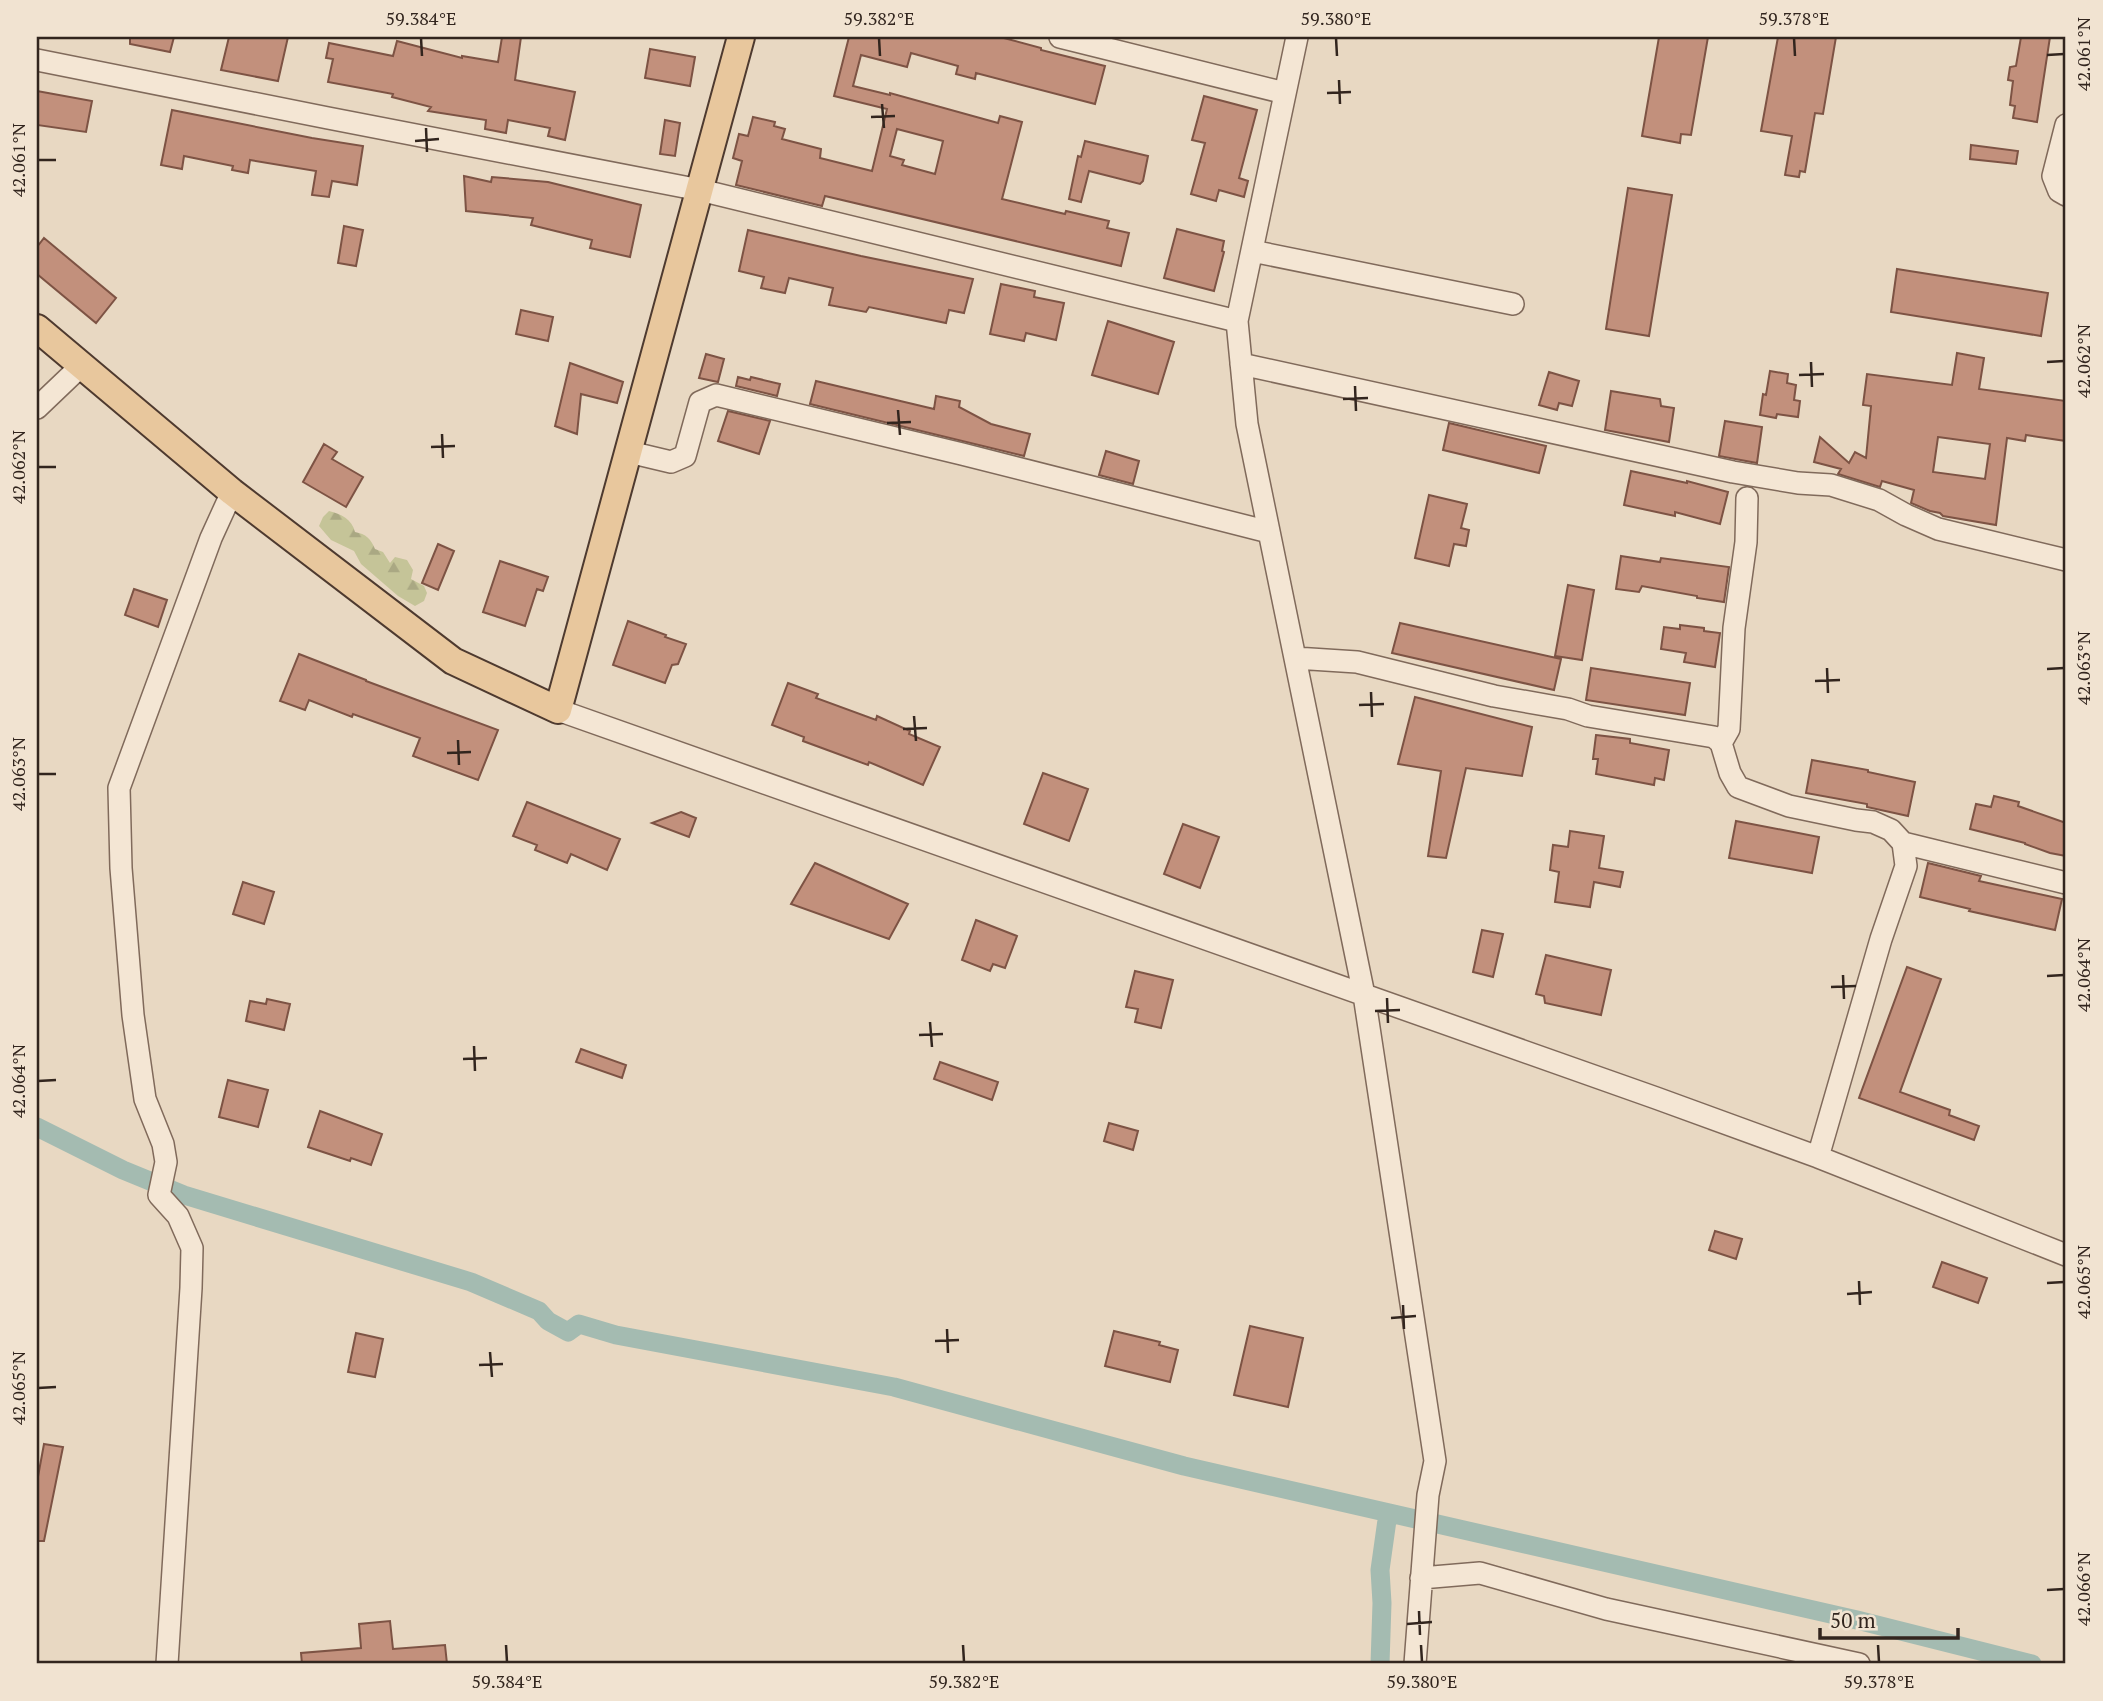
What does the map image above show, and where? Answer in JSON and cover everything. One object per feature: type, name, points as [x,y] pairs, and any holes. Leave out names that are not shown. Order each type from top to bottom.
[{"type":"main road","points":[[37,328],[232,492],[453,661],[558,710],[741,37]]},
{"type":"street","points":[[1060,37],[1285,93]]},
{"type":"street","points":[[1297,37],[1237,321],[1247,424],[1364,995],[1435,1461],[1428,1494],[1415,1664]]},
{"type":"street","points":[[37,60],[700,190],[1237,321]]},
{"type":"street","points":[[2066,125],[2053,176],[2060,191],[2066,195]]},
{"type":"street","points":[[1252,251],[1513,304]]},
{"type":"street","points":[[1241,364],[1733,472],[1798,483],[1831,485],[1880,500],[1938,529],[2066,560]]},
{"type":"street","points":[[37,408],[81,366]]},
{"type":"street","points":[[629,452],[671,462],[685,456],[700,402],[716,396],[1269,531]]},
{"type":"street","points":[[167,1664],[192,1248],[178,1216],[159,1195],[166,1162],[163,1144],[145,1099],[133,1015],[121,868],[119,788],[211,538],[232,492]]},
{"type":"street","points":[[1721,743],[1730,729],[1734,628],[1746,542],[1747,498]]},
{"type":"street","points":[[1295,658],[1356,662],[1494,696],[1568,709],[1588,716],[1714,737],[1721,743],[1730,773],[1738,787],[1789,806],[1873,822],[1891,830],[1903,843],[2066,883]]},
{"type":"street","points":[[558,710],[1818,1157],[2066,1255]]},
{"type":"street","points":[[1818,1157],[1881,939],[1903,878],[1906,866],[1903,843]]},
{"type":"street","points":[[1421,1574],[1480,1573],[1606,1609],[1858,1664]]},
{"type":"green space","points":[[329,511],[349,520],[355,532],[368,538],[390,563],[395,557],[407,560],[413,570],[411,579],[424,586],[427,593],[424,601],[415,606],[398,596],[361,564],[354,551],[331,540],[319,526]]},
{"type":"building","points":[[130,37],[174,37],[170,52],[130,44]]},
{"type":"building","points":[[229,37],[288,37],[278,81],[221,70]]},
{"type":"building","points":[[502,37],[521,37],[515,80],[575,92],[565,140],[548,136],[550,128],[508,120],[506,133],[485,129],[486,120],[428,111],[431,107],[392,97],[393,94],[328,82],[333,59],[326,58],[329,43],[393,56],[397,41],[462,58],[498,62]]},
{"type":"building","points":[[849,37],[1000,37],[1105,66],[1095,104],[976,73],[975,79],[956,74],[958,66],[911,53],[907,67],[861,55],[853,86],[890,93],[998,123],[1000,116],[1022,122],[1002,199],[1109,221],[1107,228],[1129,233],[1121,266],[825,196],[822,206],[736,185],[742,161],[733,158],[739,134],[748,136],[753,117],[775,122],[774,126],[785,129],[782,139],[821,149],[820,158],[872,171],[887,109],[834,96]],"holes":[[[897,129],[943,141],[935,174],[902,165],[904,160],[890,156]]]},
{"type":"building","points":[[1659,37],[1708,37],[1691,135],[1681,134],[1680,143],[1642,136]]},
{"type":"building","points":[[1778,37],[1836,37],[1823,114],[1815,113],[1805,172],[1800,171],[1799,177],[1785,175],[1792,136],[1761,131]]},
{"type":"building","points":[[2021,37],[2050,37],[2037,122],[2013,118],[2015,106],[2010,105],[2013,81],[2008,80],[2010,67],[2016,66]]},
{"type":"building","points":[[650,49],[695,57],[690,86],[645,78]]},
{"type":"building","points":[[37,91],[92,101],[86,132],[37,125]]},
{"type":"building","points":[[1204,96],[1257,110],[1239,178],[1248,181],[1244,197],[1219,190],[1216,201],[1191,194],[1205,143],[1192,140]]},
{"type":"building","points":[[172,110],[363,146],[357,185],[332,181],[329,197],[312,195],[316,171],[250,160],[248,173],[232,170],[233,166],[184,156],[182,169],[161,165]]},
{"type":"building","points":[[665,120],[680,123],[675,156],[660,154]]},
{"type":"building","points":[[1085,141],[1148,156],[1143,181],[1140,184],[1089,171],[1081,202],[1069,199],[1078,156],[1081,157]]},
{"type":"building","points":[[1971,145],[2018,151],[2016,164],[1970,159]]},
{"type":"building","points":[[464,176],[491,182],[492,177],[548,182],[641,205],[630,257],[590,248],[592,240],[531,225],[533,218],[466,211]]},
{"type":"building","points":[[1628,188],[1672,195],[1649,336],[1606,329]]},
{"type":"building","points":[[344,226],[363,230],[356,266],[338,263]]},
{"type":"building","points":[[1177,229],[1224,241],[1224,252],[1214,291],[1164,278]]},
{"type":"building","points":[[748,230],[973,279],[964,313],[949,310],[946,323],[869,307],[866,312],[829,305],[833,288],[789,278],[785,293],[761,288],[764,277],[739,271]]},
{"type":"building","points":[[44,238],[116,298],[96,323],[37,274],[37,247]]},
{"type":"building","points":[[1897,269],[2048,293],[2041,336],[1891,312]]},
{"type":"building","points":[[1001,284],[1035,291],[1034,297],[1064,303],[1056,340],[1026,333],[1024,341],[990,334]]},
{"type":"building","points":[[521,310],[553,317],[548,341],[516,334]]},
{"type":"building","points":[[1108,321],[1174,342],[1158,394],[1092,375]]},
{"type":"building","points":[[1957,353],[1984,358],[1979,389],[2066,401],[2066,441],[2026,435],[2025,441],[2007,438],[1996,525],[1943,516],[1911,503],[1914,490],[1882,481],[1880,487],[1838,474],[1841,469],[1814,462],[1820,437],[1849,463],[1855,452],[1866,458],[1871,406],[1863,405],[1867,374],[1952,385]],"holes":[[[1938,437],[1990,444],[1985,479],[1933,472]]]},
{"type":"building","points":[[706,354],[724,359],[718,382],[699,378]]},
{"type":"building","points":[[570,363],[623,382],[617,403],[581,394],[577,434],[555,426]]},
{"type":"building","points":[[1770,371],[1788,374],[1787,383],[1796,385],[1794,400],[1800,401],[1798,417],[1777,414],[1776,418],[1760,415]]},
{"type":"building","points":[[1549,372],[1579,381],[1572,406],[1559,403],[1557,410],[1539,405]]},
{"type":"building","points":[[738,377],[750,380],[751,377],[780,384],[777,396],[736,386]]},
{"type":"building","points":[[816,381],[934,409],[936,396],[960,401],[959,407],[991,424],[1030,434],[1024,456],[810,404]]},
{"type":"building","points":[[1611,391],[1660,399],[1661,406],[1674,408],[1669,442],[1605,430]]},
{"type":"building","points":[[728,411],[770,421],[759,454],[718,441]]},
{"type":"building","points":[[1725,421],[1762,427],[1757,463],[1719,456]]},
{"type":"building","points":[[1449,423],[1546,446],[1539,473],[1443,450]]},
{"type":"building","points":[[324,444],[337,452],[332,459],[363,477],[346,507],[303,482]]},
{"type":"building","points":[[1106,451],[1139,461],[1133,484],[1099,475]]},
{"type":"building","points":[[1631,471],[1728,492],[1720,524],[1675,512],[1675,516],[1624,505]]},
{"type":"building","points":[[1429,495],[1467,504],[1461,528],[1469,530],[1466,546],[1454,544],[1449,566],[1415,558]]},
{"type":"building","points":[[438,544],[454,551],[438,590],[422,583]]},
{"type":"building","points":[[1621,556],[1729,567],[1724,602],[1642,586],[1639,592],[1616,589]]},
{"type":"building","points":[[500,561],[548,577],[543,591],[537,589],[525,626],[483,612]]},
{"type":"building","points":[[1568,585],[1594,590],[1582,660],[1555,656]]},
{"type":"building","points":[[134,589],[167,600],[158,627],[125,615]]},
{"type":"building","points":[[628,621],[686,644],[678,664],[672,665],[665,683],[613,665]]},
{"type":"building","points":[[1400,623],[1561,659],[1554,690],[1392,653]]},
{"type":"building","points":[[1680,625],[1720,633],[1715,667],[1684,662],[1686,653],[1661,649],[1664,627],[1680,629]]},
{"type":"building","points":[[299,654],[498,730],[478,780],[413,756],[420,738],[353,714],[352,717],[309,700],[305,710],[280,701]]},
{"type":"building","points":[[1591,668],[1690,683],[1685,715],[1586,700]]},
{"type":"building","points":[[788,683],[818,694],[816,698],[876,720],[877,716],[940,747],[923,785],[869,762],[868,765],[803,741],[804,737],[772,725]]},
{"type":"building","points":[[1415,697],[1532,727],[1522,776],[1466,768],[1446,858],[1428,856],[1441,771],[1398,764]]},
{"type":"building","points":[[1596,735],[1630,739],[1630,743],[1669,750],[1664,780],[1655,778],[1654,785],[1596,774],[1598,759],[1593,759]]},
{"type":"building","points":[[1812,760],[1915,782],[1908,816],[1867,807],[1867,804],[1806,793]]},
{"type":"building","points":[[1043,773],[1088,789],[1069,841],[1024,824]]},
{"type":"building","points":[[1994,796],[2019,802],[2018,806],[2066,823],[2066,856],[1970,829],[1976,804],[1991,807]]},
{"type":"building","points":[[527,802],[620,839],[607,870],[571,854],[567,863],[535,850],[537,845],[513,836]]},
{"type":"building","points":[[681,812],[696,818],[689,837],[652,823]]},
{"type":"building","points":[[1736,821],[1819,837],[1812,873],[1729,858]]},
{"type":"building","points":[[1183,824],[1219,837],[1200,888],[1164,874]]},
{"type":"building","points":[[1570,831],[1604,836],[1599,868],[1623,872],[1620,887],[1594,882],[1590,907],[1555,902],[1559,872],[1550,870],[1553,845],[1568,847]]},
{"type":"building","points":[[815,863],[908,904],[889,939],[791,904]]},
{"type":"building","points":[[1928,863],[1981,876],[1979,881],[2062,899],[2055,930],[1920,897]]},
{"type":"building","points":[[243,882],[274,892],[264,924],[233,914]]},
{"type":"building","points":[[976,920],[1017,936],[1005,968],[993,964],[990,971],[962,960]]},
{"type":"building","points":[[1482,930],[1503,934],[1493,977],[1473,972]]},
{"type":"building","points":[[1546,955],[1611,970],[1601,1015],[1545,1003],[1544,996],[1536,994]]},
{"type":"building","points":[[1907,967],[1941,979],[1900,1092],[1950,1110],[1949,1115],[1979,1126],[1974,1140],[1859,1098]]},
{"type":"building","points":[[1135,971],[1173,980],[1161,1028],[1135,1022],[1138,1009],[1126,1007]]},
{"type":"building","points":[[267,999],[290,1004],[284,1030],[246,1021],[250,1001],[266,1004]]},
{"type":"building","points":[[581,1049],[626,1065],[622,1078],[576,1062]]},
{"type":"building","points":[[940,1062],[998,1082],[992,1100],[934,1079]]},
{"type":"building","points":[[228,1080],[268,1090],[258,1127],[219,1117]]},
{"type":"building","points":[[320,1111],[382,1134],[371,1165],[308,1147]]},
{"type":"building","points":[[1109,1123],[1138,1131],[1133,1150],[1104,1141]]},
{"type":"building","points":[[1715,1231],[1742,1239],[1736,1259],[1709,1250]]},
{"type":"building","points":[[1942,1262],[1987,1278],[1978,1303],[1933,1287]]},
{"type":"building","points":[[1250,1326],[1303,1338],[1288,1407],[1234,1395]]},
{"type":"building","points":[[1114,1331],[1160,1342],[1159,1345],[1178,1350],[1170,1382],[1105,1366]]},
{"type":"building","points":[[356,1333],[383,1339],[375,1377],[348,1372]]},
{"type":"building","points":[[44,1444],[63,1447],[44,1541],[37,1541],[37,1482]]},
{"type":"building","points":[[390,1621],[393,1649],[445,1645],[447,1664],[302,1664],[301,1653],[361,1648],[359,1624]]},
{"type":"waterway","points":[[37,1127],[123,1170],[184,1195],[471,1282],[539,1311],[548,1321],[568,1332],[579,1324],[616,1335],[894,1387],[1184,1466],[1857,1620],[2032,1664]]},
{"type":"waterway","points":[[1380,1664],[1380,1570],[1388,1513]]}]
